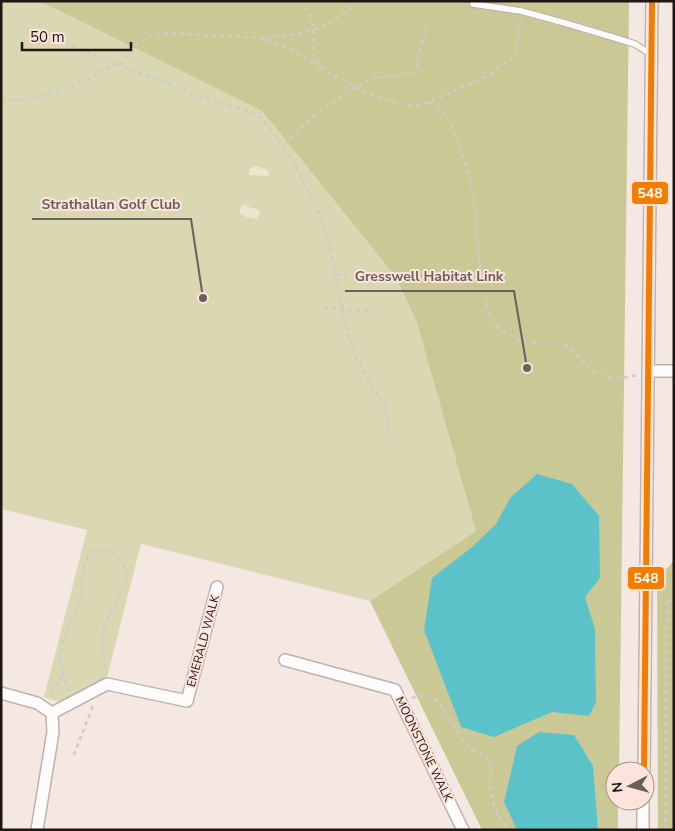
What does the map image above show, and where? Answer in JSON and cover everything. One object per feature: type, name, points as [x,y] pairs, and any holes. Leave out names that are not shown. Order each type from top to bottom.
[{"type":"street","points":[[644,761],[652,1]]},
{"type":"street","points":[[648,371],[674,371]]},
{"type":"street","name":"EMERALD WALK","points":[[52,713],[107,684],[187,701],[217,587]]},
{"type":"street","name":"MOONSTONE WALK","points":[[285,660],[395,690],[463,830]]},
{"type":"street","points":[[1,693],[37,703],[52,713],[53,732],[37,830]]},
{"type":"street","points":[[643,811],[643,830]]},
{"type":"lane","points":[[474,4],[521,11],[635,44],[652,55]]},
{"type":"path","points":[[301,1],[313,23],[312,52],[317,62],[329,73]]},
{"type":"path","points":[[1,100],[33,98],[57,91],[101,73],[119,64],[133,47],[153,35],[166,33],[264,39],[314,30],[333,22],[358,1]]},
{"type":"path","points":[[264,39],[293,51],[329,73],[374,96],[405,105],[418,105],[488,76],[514,56],[521,11]]},
{"type":"path","points":[[284,145],[318,112],[374,78],[415,73],[427,23]]},
{"type":"path","points":[[64,43],[199,96],[254,112],[265,121],[296,164],[322,220],[355,356],[385,407],[387,435]]},
{"type":"path","points":[[429,102],[438,105],[448,118],[468,169],[477,221],[482,279],[492,319],[506,334],[522,340],[569,347],[592,371],[605,377],[628,378]]},
{"type":"path","points":[[336,274],[369,275]]},
{"type":"path","points":[[324,308],[379,312]]},
{"type":"path","points":[[69,693],[63,675],[61,652],[80,596],[85,564],[91,550],[102,548],[123,562],[126,570],[123,594],[108,616],[103,638],[106,673]]},
{"type":"path","points":[[665,830],[667,599],[674,603]]},
{"type":"path","points":[[52,693],[63,675]]},
{"type":"path","points":[[74,755],[92,710],[97,689]]},
{"type":"path","points":[[400,702],[425,694],[438,701],[469,750],[484,755],[490,760],[490,787],[494,807],[507,830]]},
{"type":"shaded area","points":[[1,1],[39,1],[262,111],[395,276],[416,320],[476,531],[370,601],[141,544],[107,677],[62,703],[44,697],[87,530],[1,509]]},
{"type":"shaded area","points":[[39,1],[629,1],[619,761],[605,761],[605,811],[618,811],[618,830],[482,830],[370,601],[476,531],[416,320],[395,276],[262,111]]},
{"type":"shaded area","points":[[674,560],[674,830],[658,830],[657,581]]},
{"type":"sand","points":[[255,166],[268,170],[269,176],[249,175],[249,170]]},
{"type":"sand","points":[[242,205],[258,209],[260,214],[256,219],[246,217],[240,213]]},
{"type":"water","points":[[537,474],[572,484],[599,516],[600,578],[585,597],[595,629],[596,702],[589,716],[552,712],[494,737],[461,727],[424,630],[432,578],[471,548],[496,524],[510,498]]},
{"type":"water","points":[[539,732],[574,735],[593,766],[598,830],[517,830],[504,802],[517,746]]},
{"type":"transit line","name":"548","points":[[644,761],[652,1]]},
{"type":"place","name":"Strathallan Golf Club","points":[[203,298]]},
{"type":"place","name":"Gresswell Habitat Link","points":[[527,368]]}]
